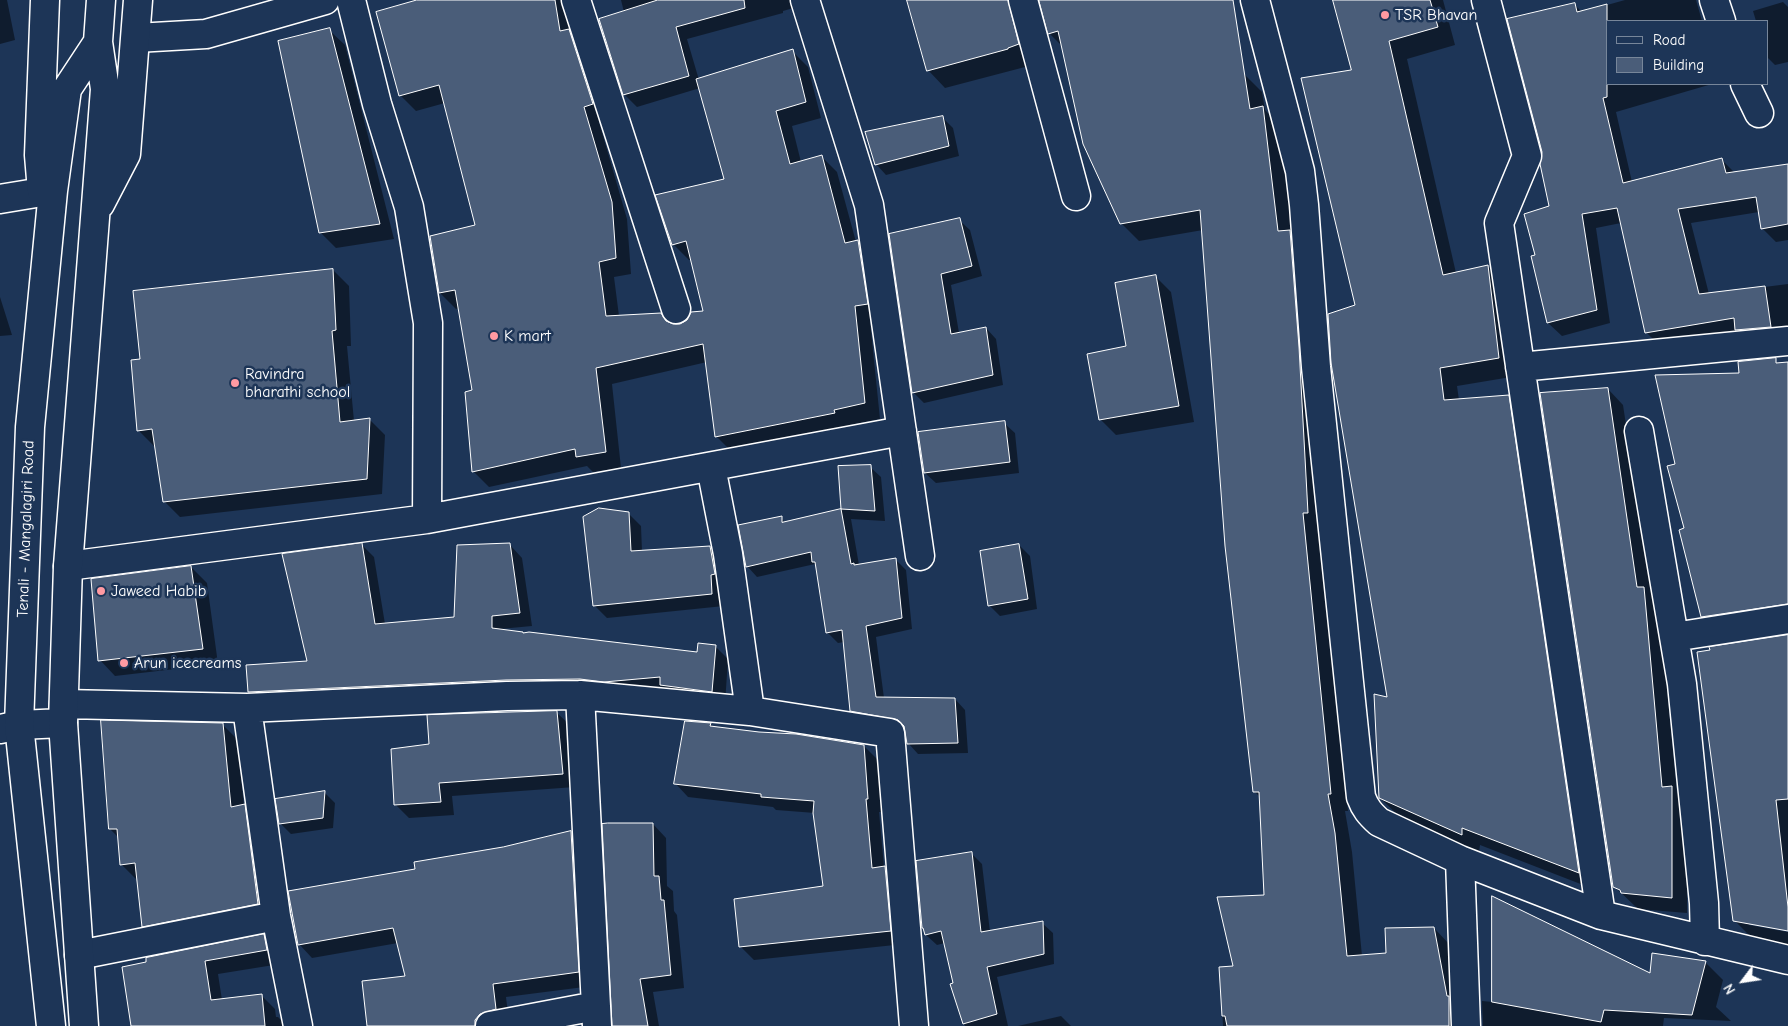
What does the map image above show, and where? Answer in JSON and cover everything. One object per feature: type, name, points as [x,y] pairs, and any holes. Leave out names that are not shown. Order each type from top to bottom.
[{"type":"street","points":[[45,0],[39,156],[48,242]]},
{"type":"street","points":[[95,216],[126,154],[138,0]]},
{"type":"street","points":[[136,38],[206,34],[325,0]]},
{"type":"street","points":[[351,0],[378,104],[408,207],[428,323],[427,519]]},
{"type":"street","points":[[576,0],[676,308]]},
{"type":"street","points":[[805,0],[869,205],[920,556]]},
{"type":"street","points":[[1023,0],[1076,196]]},
{"type":"street","points":[[1255,0],[1300,171],[1316,367],[1361,797],[1368,812],[1380,822],[1460,860],[1602,915],[1788,960]]},
{"type":"street","points":[[1486,0],[1527,156],[1498,223],[1602,915]]},
{"type":"street","points":[[1714,0],[1721,20]]},
{"type":"street","points":[[84,1026],[63,713],[68,566],[105,89],[98,42],[101,3]]},
{"type":"street","name":"Tenali - Mangalagiri Road","points":[[50,1026],[9,727],[30,427],[53,191],[67,89],[98,42]]},
{"type":"street","points":[[1746,85],[1759,112]]},
{"type":"street","points":[[0,199],[42,192]]},
{"type":"street","points":[[1520,367],[1788,341]]},
{"type":"street","points":[[68,566],[427,519],[902,431]]},
{"type":"street","points":[[1639,431],[1682,684],[1704,903],[1705,941]]},
{"type":"street","points":[[711,467],[728,554],[750,711]]},
{"type":"street","points":[[1674,637],[1788,619]]},
{"type":"street","points":[[9,727],[63,713],[247,708],[507,696],[580,695],[750,711],[890,733],[914,1026]]},
{"type":"street","points":[[490,1026],[597,1016],[580,695]]},
{"type":"street","points":[[247,708],[276,916],[298,1026]]},
{"type":"street","points":[[1460,860],[1466,1026]]},
{"type":"street","points":[[78,955],[276,916]]},
{"type":"building","points":[[417,0],[555,0],[560,31],[569,29],[593,104],[584,107],[612,202],[616,258],[599,262],[606,316],[661,313],[666,321],[680,324],[687,320],[691,312],[703,311],[686,241],[672,245],[655,195],[724,179],[696,79],[793,49],[806,102],[776,111],[790,164],[822,155],[845,243],[858,240],[868,304],[855,306],[865,403],[834,410],[835,413],[715,437],[703,344],[596,368],[606,452],[576,457],[575,449],[472,472],[465,392],[472,390],[455,290],[439,293],[430,236],[475,225],[439,85],[399,96],[376,12]]},
{"type":"building","points":[[658,0],[744,0],[745,8],[676,27],[689,76],[623,95],[599,19]]},
{"type":"building","points":[[907,0],[1008,0],[1019,44],[1008,49],[927,71]]},
{"type":"building","points":[[1039,0],[1233,0],[1250,109],[1263,106],[1278,231],[1290,230],[1299,347],[1308,513],[1303,513],[1331,794],[1328,794],[1335,833],[1347,956],[1386,953],[1385,928],[1434,927],[1447,996],[1449,996],[1449,1026],[1227,1026],[1225,1016],[1222,1016],[1219,967],[1233,966],[1217,897],[1264,895],[1259,792],[1253,792],[1225,546],[1200,210],[1120,224],[1083,144],[1058,31],[1048,34]]},
{"type":"building","points":[[1333,0],[1430,0],[1438,27],[1389,41],[1443,275],[1488,265],[1499,358],[1440,368],[1444,400],[1509,395],[1579,873],[1462,828],[1462,835],[1379,798],[1374,694],[1387,697],[1331,363],[1328,314],[1355,305],[1301,78],[1351,70]]},
{"type":"building","points":[[1575,3],[1577,12],[1607,4],[1607,97],[1603,98],[1623,183],[1722,158],[1726,173],[1788,164],[1788,224],[1761,229],[1756,197],[1678,209],[1699,294],[1765,286],[1771,327],[1735,330],[1734,318],[1645,333],[1617,208],[1582,214],[1597,310],[1547,323],[1531,256],[1535,255],[1524,214],[1549,206],[1540,164],[1542,152],[1507,19]]},
{"type":"building","points":[[330,28],[380,224],[319,233],[278,41]]},
{"type":"building","points":[[943,116],[949,146],[875,165],[865,132]]},
{"type":"building","points":[[960,218],[972,266],[941,274],[951,334],[986,327],[993,375],[912,393],[889,234]]},
{"type":"building","points":[[333,269],[336,330],[332,331],[340,422],[370,418],[367,479],[163,502],[152,429],[137,431],[131,360],[140,359],[133,291]]},
{"type":"building","points":[[1156,275],[1179,406],[1099,420],[1087,354],[1126,346],[1115,283]]},
{"type":"building","points":[[1776,358],[1776,363],[1788,362],[1788,604],[1701,617],[1679,530],[1684,528],[1667,466],[1675,464],[1655,375],[1739,373],[1738,362]]},
{"type":"building","points":[[1608,388],[1637,587],[1644,587],[1662,787],[1672,786],[1672,898],[1621,893],[1620,890],[1613,887],[1540,393]]},
{"type":"building","points":[[1005,421],[1010,462],[924,473],[918,432]]},
{"type":"building","points":[[871,465],[875,511],[841,509],[838,466]]},
{"type":"building","points":[[599,508],[629,512],[631,551],[710,546],[715,574],[711,575],[712,594],[593,606],[583,517]]},
{"type":"building","points":[[841,509],[851,564],[896,558],[902,618],[866,626],[876,697],[955,698],[958,743],[907,744],[904,726],[898,720],[850,711],[842,630],[826,633],[815,562],[812,562],[811,552],[746,567],[738,525],[782,516],[782,522]]},
{"type":"building","points":[[362,543],[375,624],[454,617],[457,545],[510,543],[520,613],[492,616],[492,628],[697,652],[698,643],[716,645],[712,692],[660,685],[660,677],[604,682],[580,679],[506,680],[248,692],[246,665],[307,661],[282,554]]},
{"type":"building","points":[[1019,544],[1028,599],[988,606],[980,551]]},
{"type":"building","points":[[191,566],[203,649],[98,661],[91,579]]},
{"type":"building","points":[[1788,635],[1788,799],[1776,800],[1788,907],[1788,931],[1733,921],[1697,652],[1710,650],[1709,647]]},
{"type":"building","points":[[557,711],[563,774],[439,783],[441,802],[394,805],[391,749],[429,744],[427,715]]},
{"type":"building","points":[[101,720],[223,723],[231,807],[245,804],[258,904],[142,927],[135,863],[120,865],[117,829],[109,829]]},
{"type":"building","points":[[685,721],[711,723],[710,726],[759,732],[796,734],[864,745],[868,799],[866,799],[872,868],[885,866],[891,931],[739,947],[734,899],[823,886],[813,813],[814,801],[761,797],[761,794],[674,784]]},
{"type":"building","points":[[325,791],[323,818],[279,824],[275,799]]},
{"type":"building","points":[[653,823],[654,876],[659,876],[661,900],[664,900],[671,975],[640,979],[648,1026],[612,1026],[602,824]]},
{"type":"building","points":[[571,831],[579,972],[493,984],[496,1009],[480,1014],[475,1020],[475,1026],[367,1026],[362,981],[405,976],[393,928],[298,945],[288,891],[415,869],[414,862],[503,847]]},
{"type":"building","points":[[972,852],[981,932],[1043,921],[1044,954],[987,967],[997,1014],[963,1024],[950,984],[953,983],[941,931],[925,935],[922,928],[916,861]]},
{"type":"building","points":[[1492,896],[1650,973],[1652,953],[1706,961],[1692,1015],[1604,1010],[1601,1022],[1492,1002]]},
{"type":"building","points":[[264,934],[267,950],[205,961],[211,1000],[262,994],[265,1026],[131,1026],[122,967],[146,962],[146,958]]},
{"type":"place","name":"TSR Bhavan","points":[[1385,15]]},
{"type":"place","name":"K mart","points":[[494,336]]},
{"type":"place","name":"Ravindra bharathi school","points":[[235,383]]},
{"type":"place","name":"Jaweed Habib","points":[[101,591]]},
{"type":"place","name":"Arun icecreams","points":[[124,663]]}]
